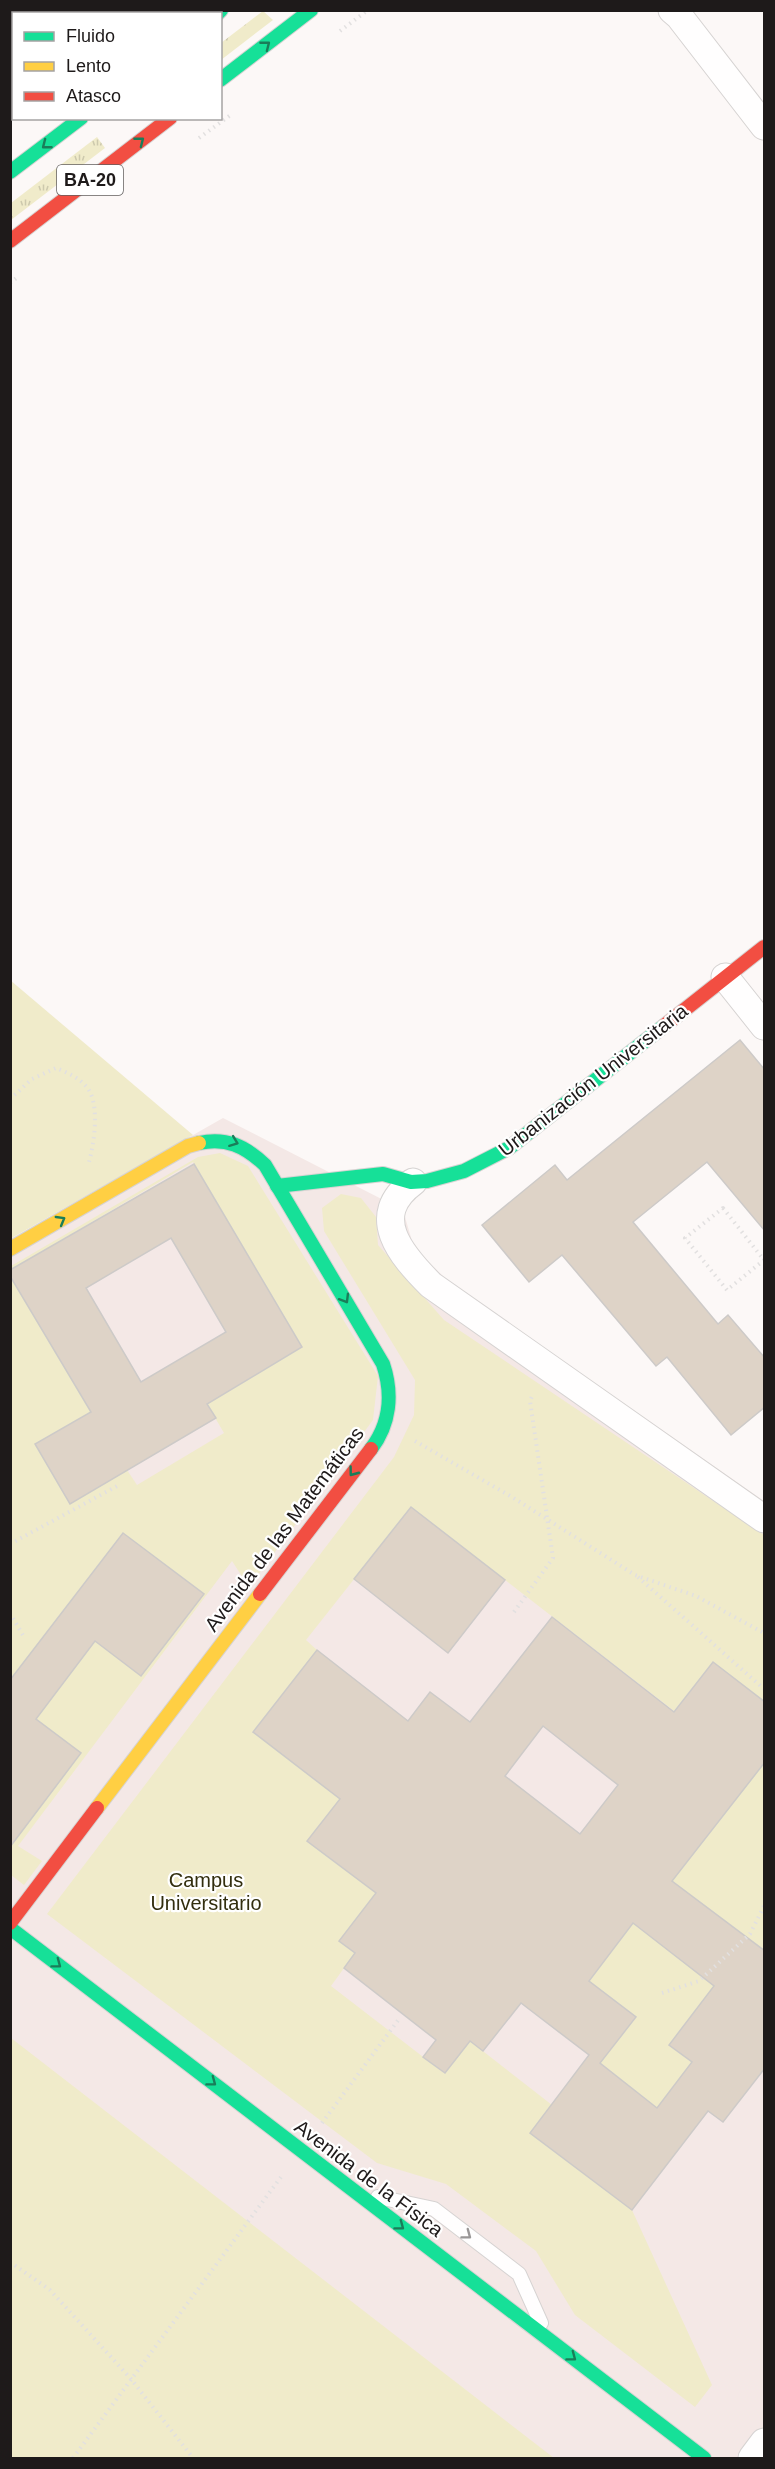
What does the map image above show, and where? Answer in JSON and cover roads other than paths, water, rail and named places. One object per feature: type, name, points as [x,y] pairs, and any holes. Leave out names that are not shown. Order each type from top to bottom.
[{"type":"main road","points":[[222,78],[311,10]]},
{"type":"main road","name":"BA-20","points":[[10,172],[78,120]]},
{"type":"main road","name":"BA-20","points":[[10,241],[167,120]]},
{"type":"main road","name":"Urbanización Universitaria","points":[[278,1186],[383,1174],[396,1175],[413,1182],[463,1171],[509,1148],[725,976],[765,947]]},
{"type":"main road","name":"Avenida de las Matemáticas","points":[[10,1249],[188,1146],[205,1140],[221,1138],[237,1142],[252,1152],[278,1186],[383,1364],[390,1392],[386,1424],[367,1453],[10,1923]]},
{"type":"main road","name":"Avenida de la Física","points":[[10,1928],[704,2458]]},
{"type":"street","points":[[676,12],[765,126]]},
{"type":"street","points":[[725,976],[765,1026]]},
{"type":"street","points":[[413,1182],[402,1191],[394,1204],[390,1218],[399,1248],[413,1267],[439,1291],[765,1519]]},
{"type":"street","points":[[752,2458],[765,2442]]},
{"type":"lane","points":[[356,2193],[434,2210],[519,2274],[549,2340]]},
{"type":"park label","name":"Campus Universitario","points":[[206,1892]]}]
